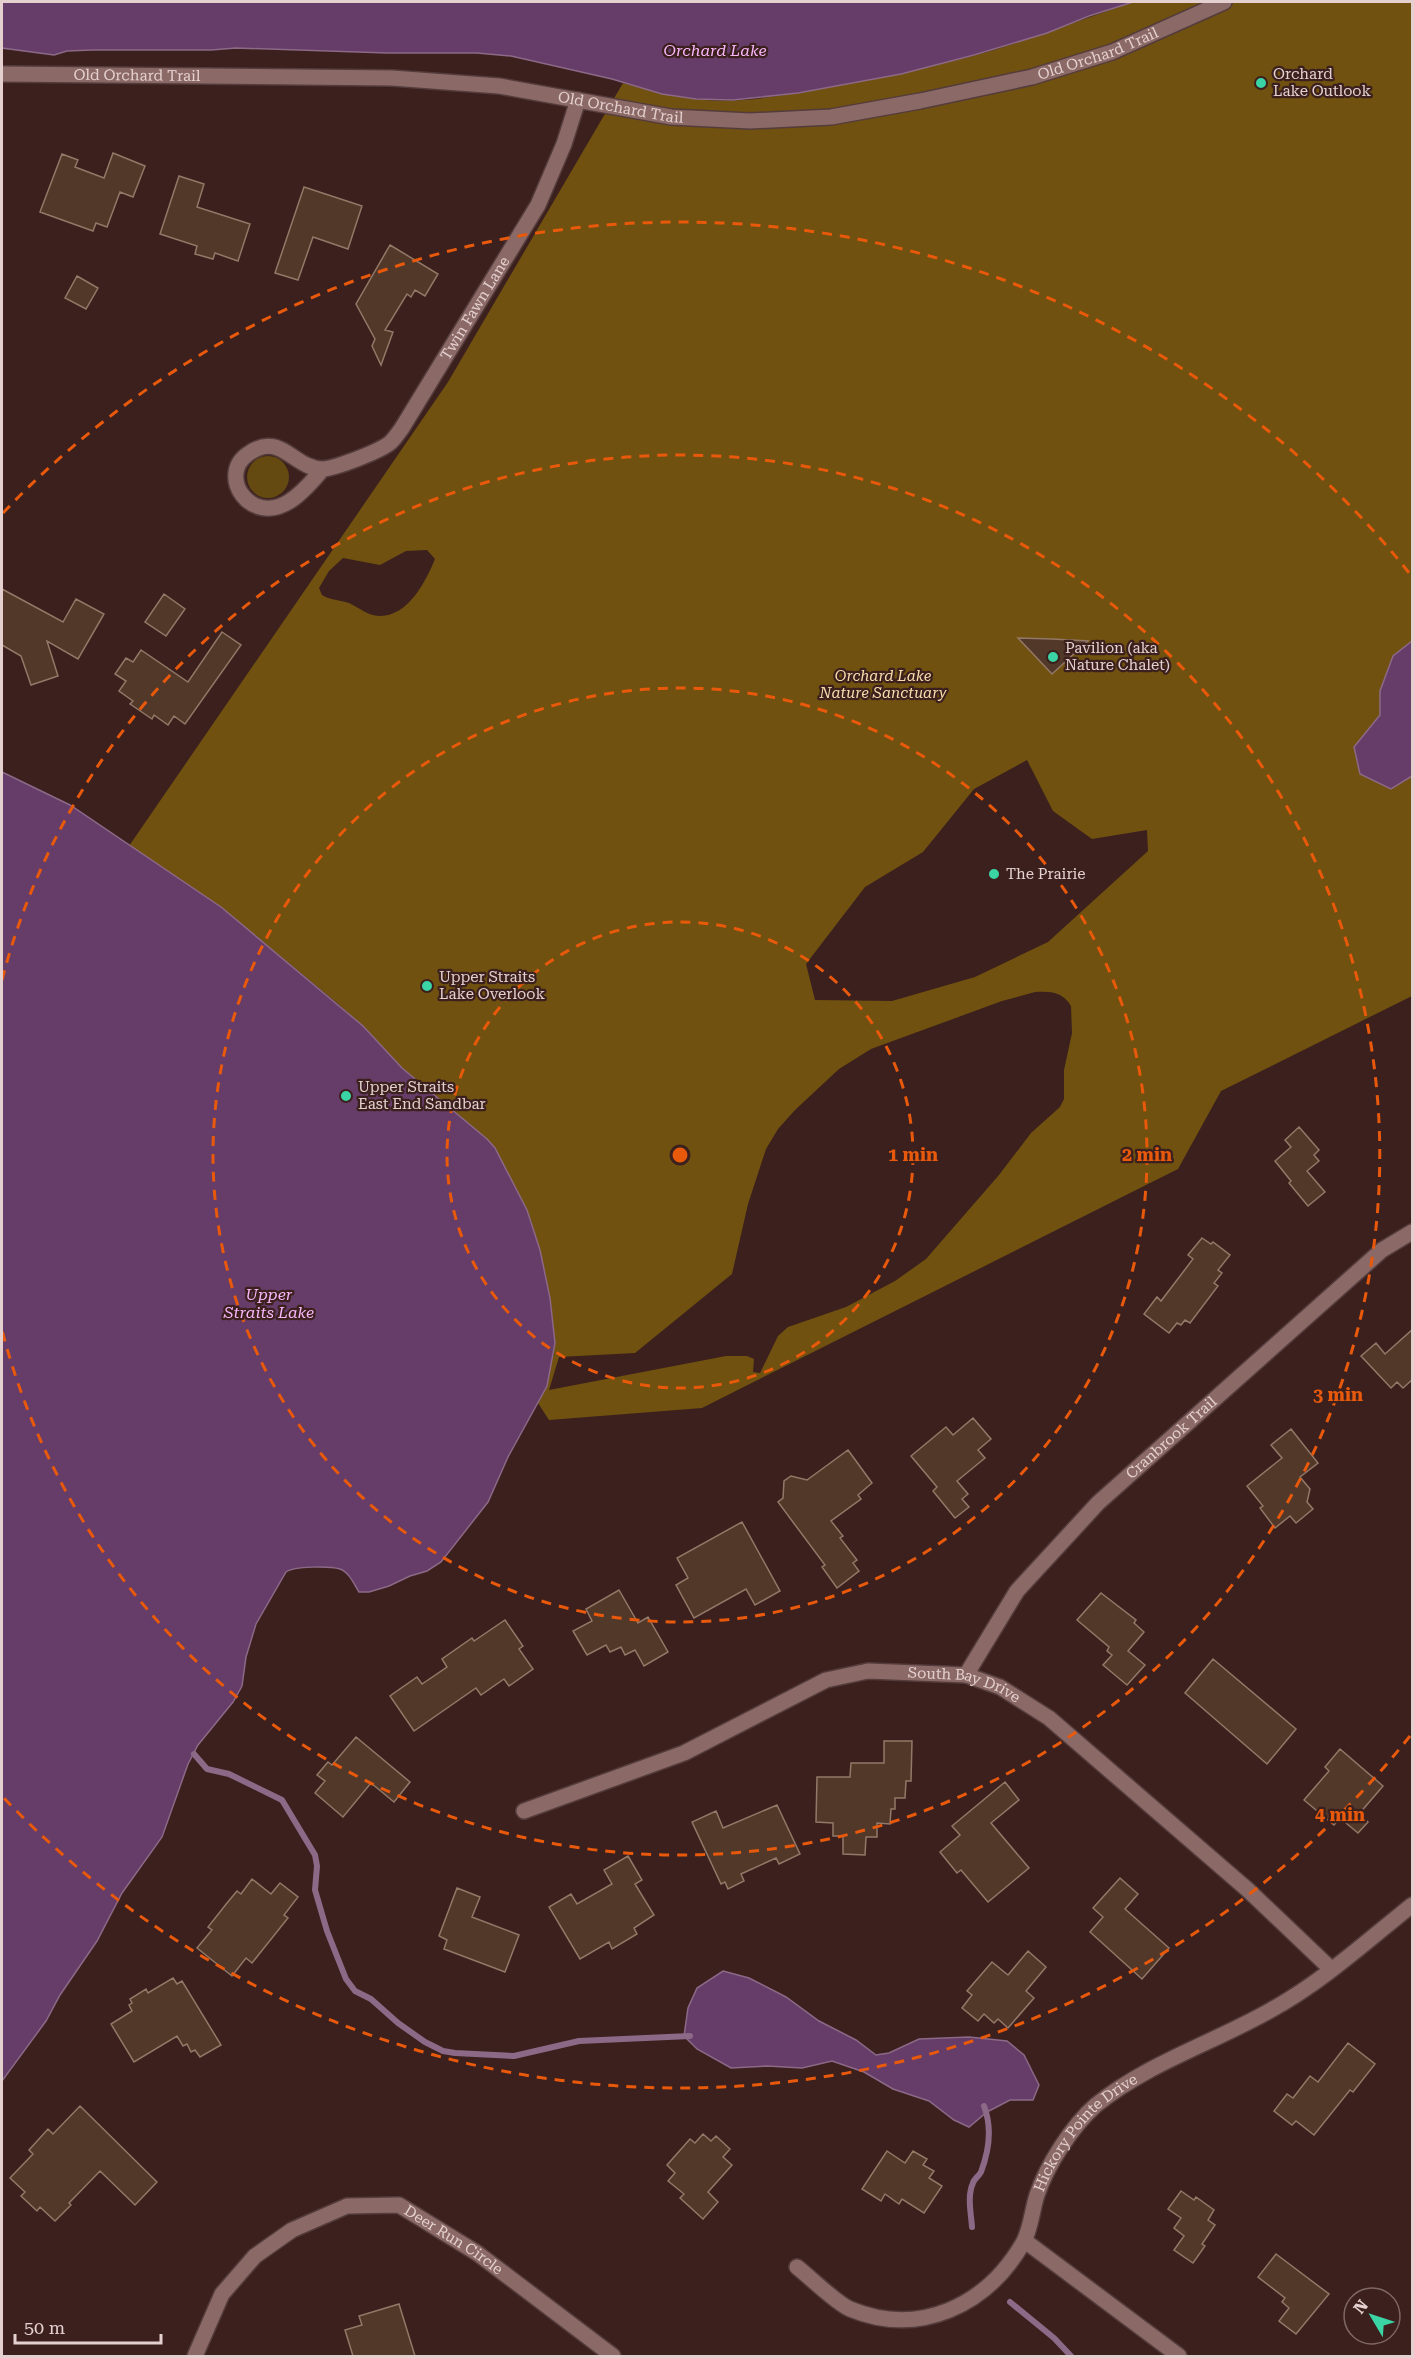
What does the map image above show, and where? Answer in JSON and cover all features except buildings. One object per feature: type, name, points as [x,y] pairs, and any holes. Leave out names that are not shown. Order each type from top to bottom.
[{"type":"street","name":"Old Orchard Trail","points":[[2,74],[392,78],[499,86],[671,117],[750,121],[831,117],[1032,77],[1112,52],[1224,2]]},
{"type":"street","name":"Twin Fawn Lane","points":[[323,469],[270,445],[257,448],[244,456],[238,467],[236,478],[244,498],[250,504],[262,508],[274,508],[290,501],[323,469],[362,457],[390,443],[402,428],[538,205],[564,144],[578,100]]},
{"type":"street","name":"Cranbrook Trail","points":[[966,1675],[1017,1591],[1098,1503],[1382,1250],[1413,1232]]},
{"type":"street","name":"South Bay Drive","points":[[524,1811],[684,1753],[826,1680],[868,1671],[966,1675],[1000,1688],[1049,1718],[1248,1890],[1331,1969]]},
{"type":"street","name":"Hickory Pointe Drive","points":[[797,2267],[849,2308],[888,2319],[926,2319],[961,2305],[993,2283],[1024,2241],[1037,2193],[1062,2144],[1094,2107],[1134,2077],[1274,2009],[1331,1969],[1413,1905]]},
{"type":"street","name":"Deer Run Circle","points":[[195,2356],[222,2294],[255,2256],[292,2230],[347,2206],[399,2205],[477,2253],[613,2356]]},
{"type":"street","points":[[1024,2241],[1179,2356]]},
{"type":"shaded area","points":[[268,456],[283,462],[289,477],[283,492],[268,498],[253,492],[247,477],[253,462]]},
{"type":"green space","name":"Orchard Lake Nature Sanctuary","points":[[1133,2],[1412,2],[1412,641],[1393,656],[1380,691],[1380,715],[1354,748],[1391,789],[1412,776],[1412,996],[1221,1091],[1178,1169],[702,1408],[549,1420],[538,1403],[554,1354],[550,1298],[531,1220],[495,1148],[402,1068],[363,1026],[337,1003],[221,907],[129,846],[448,382],[623,83],[695,99],[751,99],[789,94],[973,56]],"holes":[[[427,550],[435,559],[427,577],[407,604],[399,611],[389,615],[371,615],[349,603],[325,597],[319,588],[329,571],[343,558],[380,565],[406,551]],[[1027,760],[1053,811],[1092,839],[1147,830],[1148,851],[1048,942],[975,977],[892,1001],[815,1000],[806,964],[865,887],[923,852],[974,789]],[[1035,992],[1056,993],[1068,1001],[1071,1006],[1072,1033],[1064,1070],[1064,1099],[1060,1107],[1031,1133],[999,1175],[926,1259],[895,1281],[846,1307],[788,1327],[778,1336],[760,1373],[753,1372],[754,1359],[747,1356],[726,1356],[549,1390],[559,1357],[635,1353],[732,1274],[748,1204],[766,1149],[778,1129],[795,1110],[839,1069],[871,1049],[1002,1001]]]},
{"type":"water","name":"Orchard Lake","points":[[2,2],[1133,2],[1047,33],[901,74],[798,93],[733,100],[696,99],[662,94],[612,79],[511,56],[477,53],[387,53],[236,48],[92,50],[67,51],[54,55],[2,48]]},
{"type":"water","points":[[1412,641],[1412,776],[1391,789],[1360,774],[1354,747],[1380,715],[1380,691],[1393,656]]},
{"type":"water","name":"Upper Straits Lake","points":[[2,772],[70,805],[221,907],[363,1026],[402,1068],[487,1139],[495,1148],[527,1210],[540,1250],[550,1298],[555,1343],[547,1386],[508,1457],[488,1502],[441,1562],[427,1571],[369,1592],[359,1592],[349,1575],[340,1569],[312,1567],[286,1572],[256,1624],[246,1657],[242,1686],[233,1702],[198,1745],[188,1764],[162,1837],[122,1893],[97,1941],[60,1995],[46,2021],[2,2081]]},
{"type":"water","points":[[723,1971],[749,1978],[786,1997],[819,2021],[856,2040],[876,2055],[889,2053],[919,2039],[969,2037],[1007,2041],[1024,2055],[1039,2085],[1033,2100],[1010,2100],[987,2112],[969,2127],[954,2120],[929,2101],[893,2089],[864,2072],[832,2061],[802,2068],[767,2066],[731,2068],[697,2049],[684,2036],[688,2008],[697,1988]]},
{"type":"waterway","points":[[194,1754],[207,1769],[229,1774],[282,1800],[315,1855],[317,1866],[315,1890],[327,1931],[346,1979],[355,1991],[371,1999],[398,2023],[425,2042],[443,2051],[455,2053],[514,2056],[579,2041],[690,2036]]},
{"type":"waterway","points":[[972,2227],[970,2193],[981,2172],[988,2147],[988,2122],[984,2106]]},
{"type":"waterway","points":[[1010,2302],[1054,2338],[1071,2356]]},
{"type":"place","name":"Orchard Lake Outlook","points":[[1261,83]]},
{"type":"place","name":"Pavilion (aka Nature Chalet)","points":[[1053,657]]},
{"type":"place","name":"The Prairie","points":[[994,874]]},
{"type":"place","name":"Upper Straits Lake Overlook","points":[[427,986]]},
{"type":"place","name":"Upper Straits East End Sandbar","points":[[346,1096]]}]
